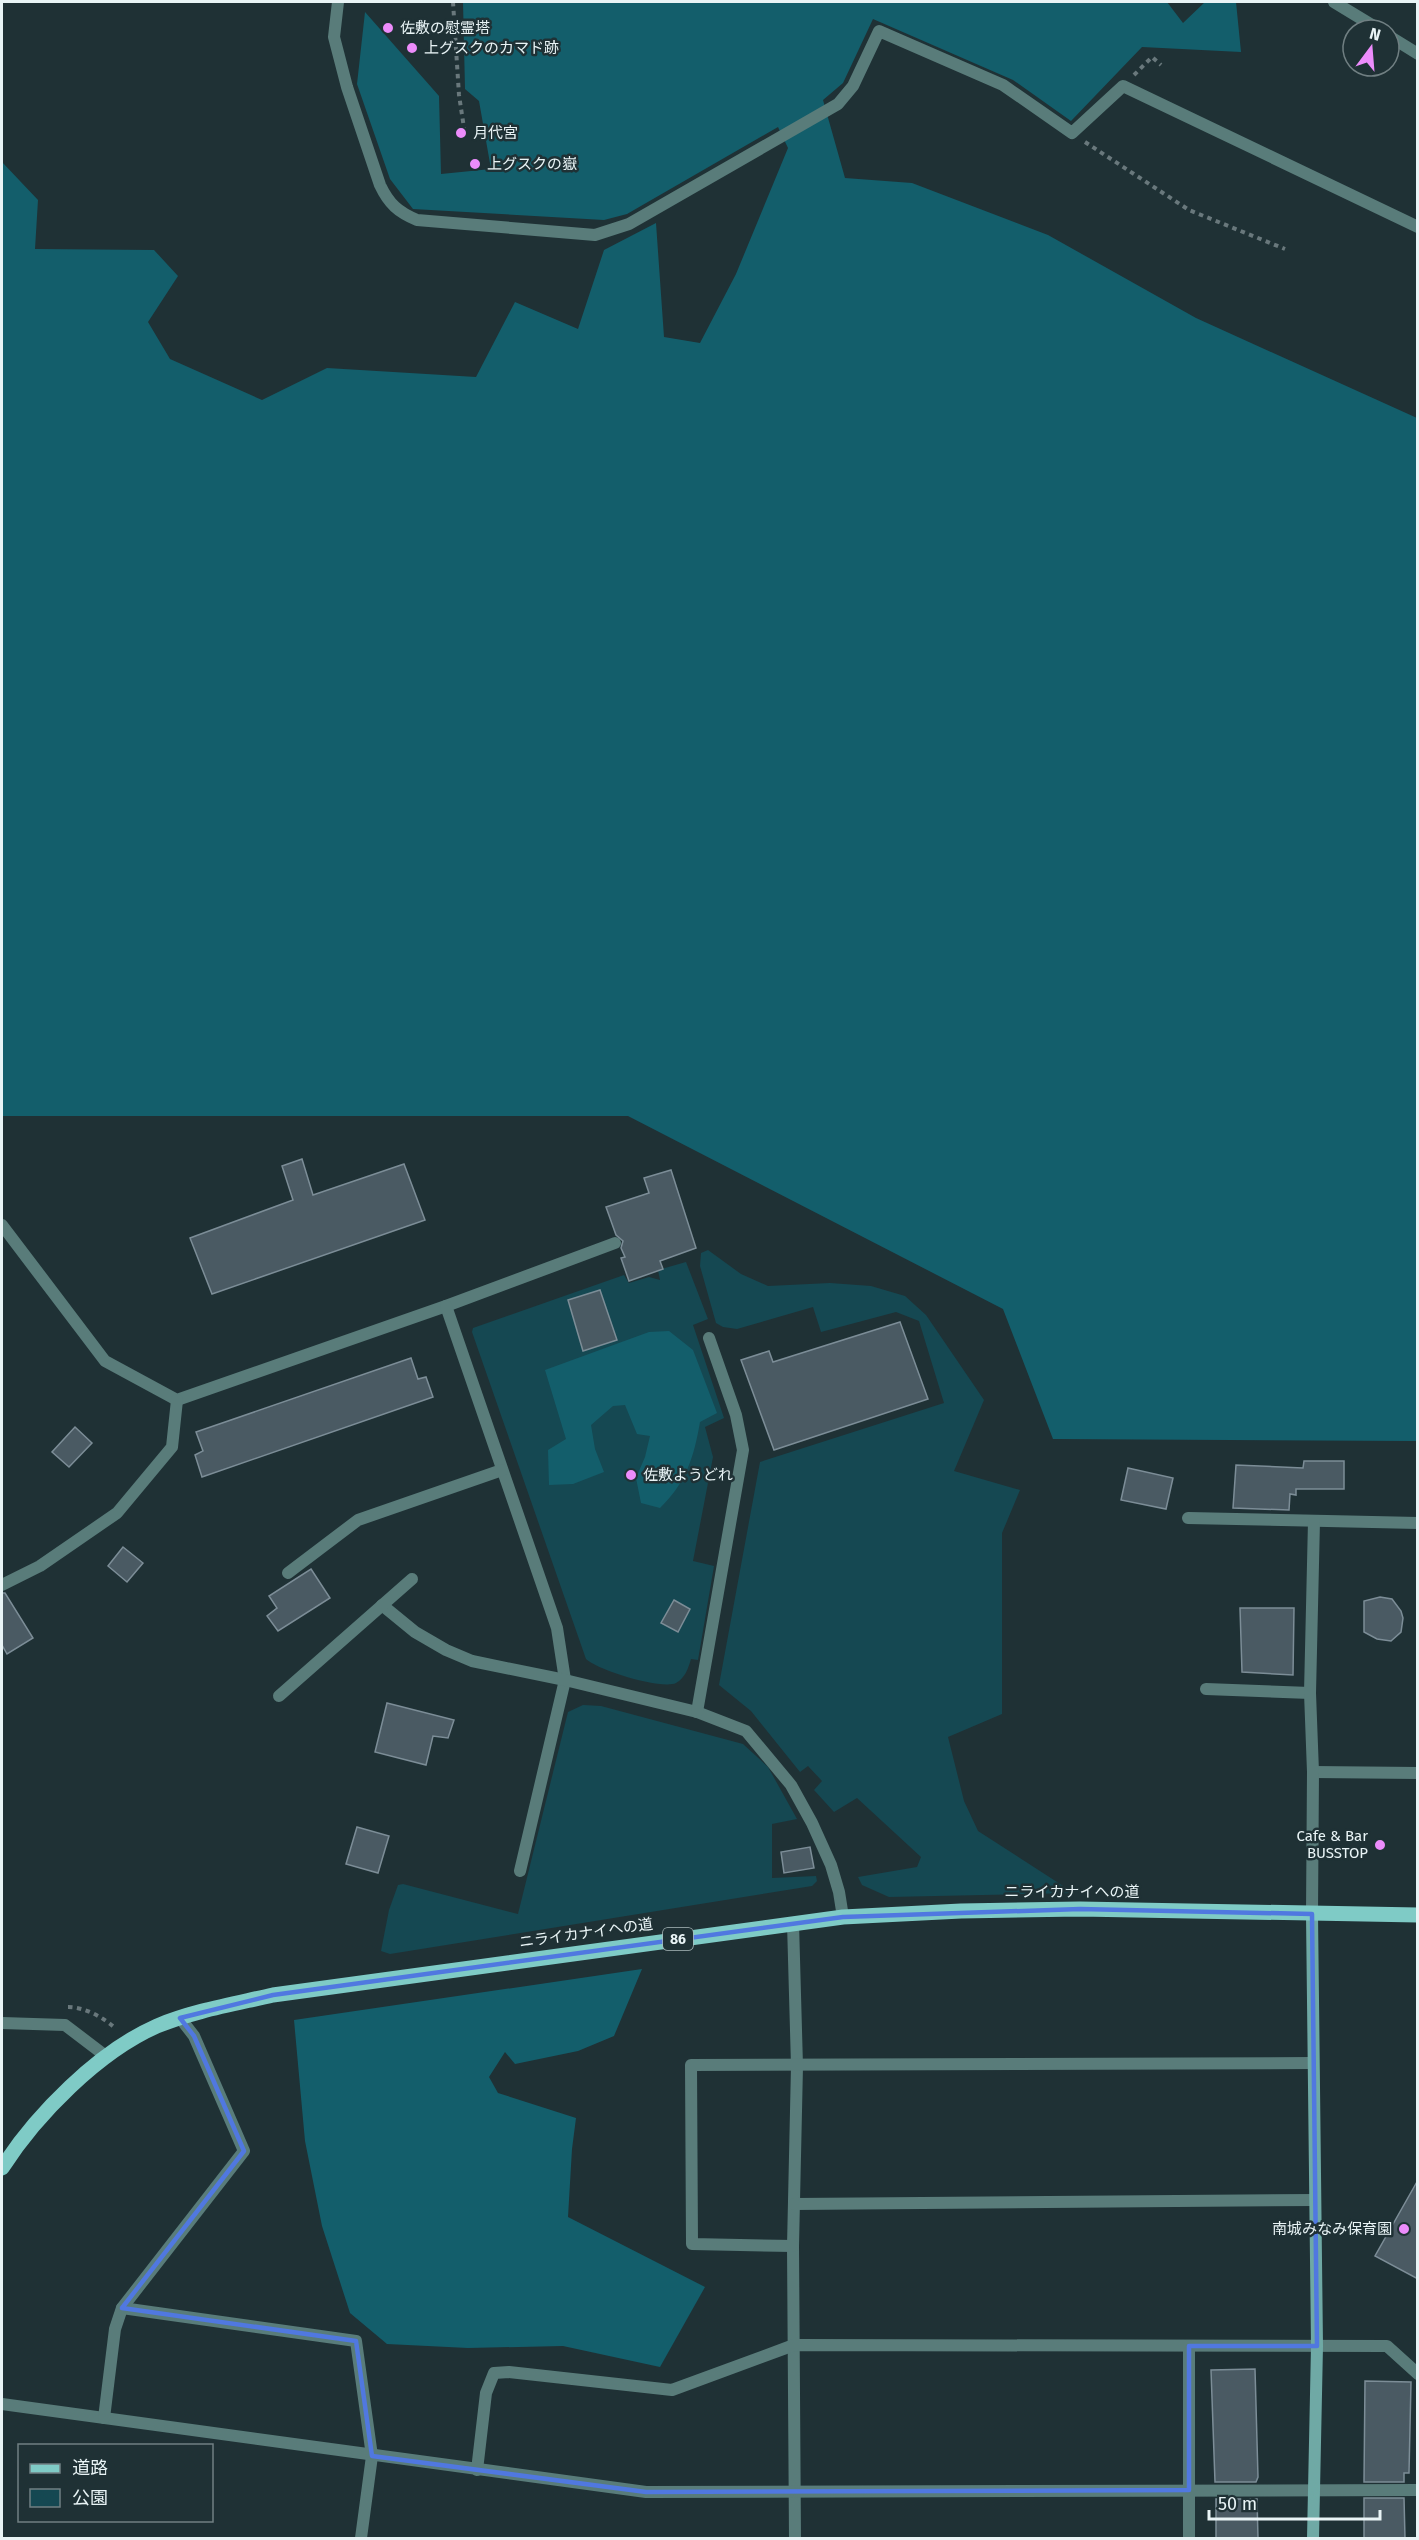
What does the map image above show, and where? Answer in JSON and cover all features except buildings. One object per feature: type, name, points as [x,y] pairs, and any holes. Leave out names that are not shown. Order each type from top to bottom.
[{"type":"main road","name":"ニライカナイへの道","points":[[2,2168],[19,2141],[46,2110],[107,2057],[154,2027],[180,2018],[273,1995],[843,1917],[961,1911],[1080,1909],[1418,1915]]},
{"type":"street","points":[[338,2],[334,37],[380,185],[386,198],[395,209],[417,220],[595,235],[629,224],[838,104],[853,86],[879,31],[1003,85],[1072,133],[1123,86],[1418,227]]},
{"type":"street","points":[[1334,2],[1360,18]]},
{"type":"street","points":[[1401,43],[1418,54]]},
{"type":"street","points":[[2,1225],[105,1361],[177,1400],[446,1306],[615,1243]]},
{"type":"street","points":[[446,1306],[556,1628],[565,1680],[520,1870]]},
{"type":"street","points":[[697,1712],[743,1449],[736,1415],[709,1338]]},
{"type":"street","points":[[2,1585],[40,1566],[117,1513],[172,1447],[177,1400]]},
{"type":"street","points":[[288,1573],[358,1520],[502,1470]]},
{"type":"street","points":[[1188,1518],[1418,1523]]},
{"type":"street","points":[[1312,2538],[1317,2346],[1313,2063],[1313,1772],[1310,1693],[1314,1521]]},
{"type":"street","points":[[279,1696],[412,1579]]},
{"type":"street","points":[[382,1605],[415,1632],[446,1650],[472,1660],[697,1712],[746,1731],[792,1785],[831,1865],[843,1917]]},
{"type":"street","points":[[1206,1689],[1310,1693]]},
{"type":"street","points":[[1313,1772],[1418,1773]]},
{"type":"street","points":[[793,1923],[796,2066],[793,2246],[795,2538]]},
{"type":"street","points":[[104,2418],[114,2330],[122,2308],[244,2151],[194,2036],[180,2018]]},
{"type":"street","points":[[2,2023],[64,2025],[107,2057]]},
{"type":"street","points":[[793,2246],[692,2244],[691,2065],[1313,2063]]},
{"type":"street","points":[[794,2204],[1315,2200]]},
{"type":"street","points":[[122,2308],[356,2341],[372,2456],[362,2538]]},
{"type":"street","points":[[477,2470],[486,2392],[494,2373],[509,2372],[672,2390],[795,2345],[1387,2346],[1418,2374]]},
{"type":"street","points":[[1189,2346],[1189,2538]]},
{"type":"street","points":[[2,2404],[646,2492],[1418,2490]]},
{"type":"path","points":[[453,2],[459,95],[464,128]]},
{"type":"path","points":[[1123,86],[1152,57],[1161,65]]},
{"type":"path","points":[[1072,133],[1189,210],[1285,249]]},
{"type":"highlighted area","points":[[1080,1909],[1312,1914],[1317,2346],[1189,2346],[1189,2490],[646,2492],[372,2456],[356,2341],[122,2308],[244,2151],[194,2036],[180,2018],[273,1995],[843,1917]]},
{"type":"green space","points":[[708,1250],[741,1274],[768,1286],[830,1283],[871,1286],[905,1296],[926,1315],[984,1400],[954,1471],[1020,1490],[1002,1533],[1002,1714],[948,1737],[964,1801],[978,1831],[1074,1893],[889,1897],[862,1885],[858,1877],[917,1867],[921,1857],[857,1798],[834,1812],[814,1790],[822,1781],[808,1766],[800,1772],[751,1711],[719,1685],[760,1462],[944,1403],[919,1321],[896,1312],[821,1332],[813,1307],[737,1329],[723,1327],[716,1323],[700,1266],[701,1253]]},
{"type":"green space","points":[[686,1262],[708,1319],[693,1325],[724,1418],[705,1427],[713,1457],[693,1561],[714,1566],[698,1660],[691,1659],[682,1679],[676,1683],[658,1684],[630,1678],[586,1659],[472,1332],[473,1328],[624,1275],[629,1283],[649,1277],[660,1280],[658,1270]]},
{"type":"green space","points":[[583,1705],[601,1706],[743,1744],[768,1767],[797,1819],[772,1824],[772,1878],[816,1876],[817,1881],[812,1886],[390,1954],[381,1951],[389,1910],[398,1885],[403,1884],[518,1914],[568,1712]]},
{"type":"shaded area","points":[[463,2],[1167,2],[1183,23],[1205,2],[1236,2],[1241,52],[1142,47],[1071,121],[1013,80],[873,19],[843,83],[823,100],[845,178],[912,183],[1048,235],[1196,318],[1417,418],[1417,1441],[1053,1439],[1003,1309],[628,1116],[2,1116],[2,162],[38,200],[35,249],[154,250],[178,276],[148,322],[170,359],[262,400],[327,368],[476,377],[515,302],[578,329],[604,250],[656,223],[664,337],[700,343],[736,274],[788,148],[778,127],[627,214],[604,220],[413,209],[390,179],[357,84],[365,12],[439,96],[441,174],[491,169],[479,101],[465,89]]},
{"type":"shaded area","points":[[669,1331],[693,1350],[717,1413],[700,1422],[688,1469],[669,1499],[660,1508],[641,1503],[636,1478],[645,1457],[650,1436],[637,1434],[625,1405],[613,1406],[591,1425],[595,1449],[604,1472],[573,1484],[549,1485],[548,1450],[566,1439],[545,1370],[649,1332]]},
{"type":"shaded area","points":[[642,1969],[614,2036],[578,2051],[515,2064],[505,2052],[489,2077],[498,2093],[576,2118],[568,2217],[705,2287],[660,2367],[563,2346],[468,2348],[387,2344],[350,2313],[322,2226],[305,2141],[294,2020]]},
{"type":"place","name":"佐敷の慰霊塔","points":[[388,28]]},
{"type":"place","name":"上グスクのカマド跡","points":[[412,48]]},
{"type":"place","name":"月代宮","points":[[461,133]]},
{"type":"place","name":"上グスクの嶽","points":[[475,164]]},
{"type":"place","name":"佐敷ようどれ","points":[[631,1475]]},
{"type":"place","name":"Cafe & Bar BUSSTOP","points":[[1380,1845]]},
{"type":"place","name":"南城みなみ保育園","points":[[1404,2229]]}]
